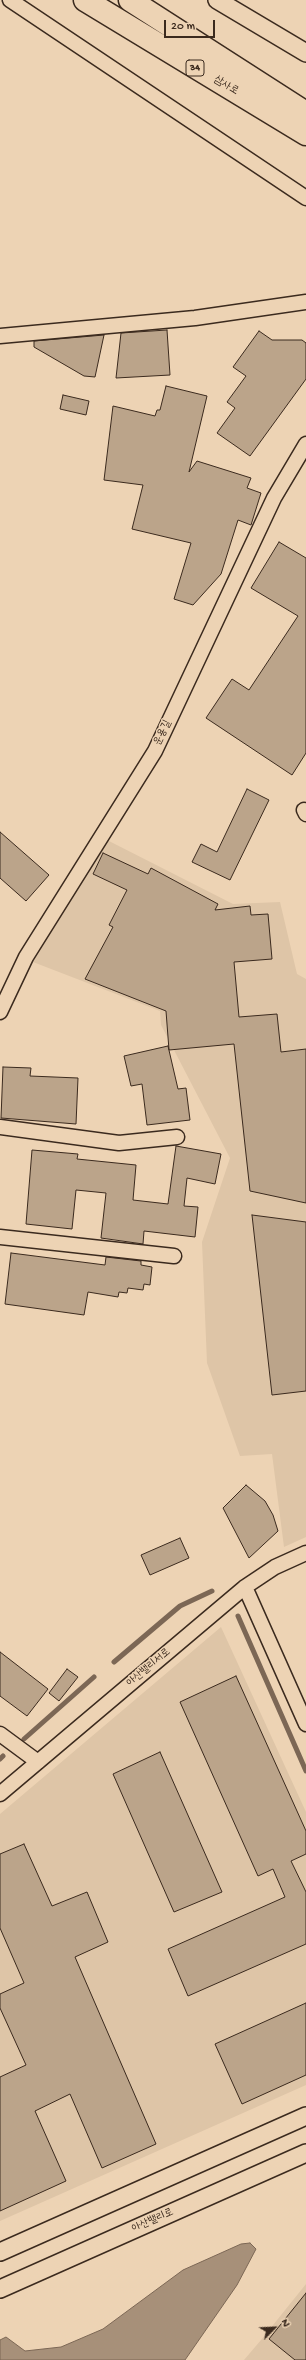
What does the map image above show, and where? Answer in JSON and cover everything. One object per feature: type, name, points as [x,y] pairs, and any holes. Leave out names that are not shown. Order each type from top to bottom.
[{"type":"highway","name":"삼사로","points":[[85,0],[306,134]]},
{"type":"highway","name":"삼사로","points":[[130,0],[306,113]]},
{"type":"street","points":[[10,0],[306,198]]},
{"type":"street","points":[[217,0],[306,53]]},
{"type":"street","points":[[0,336],[195,318],[306,302]]},
{"type":"street","name":"운용길","points":[[0,1012],[26,957],[155,751],[274,498],[306,444]]},
{"type":"street","points":[[0,1127],[119,1143],[177,1137]]},
{"type":"street","points":[[0,1237],[174,1256]]},
{"type":"street","name":"아산밸리서로","points":[[0,1794],[245,1587],[275,1567],[306,1553]]},
{"type":"street","points":[[245,1587],[306,1724]]},
{"type":"street","points":[[0,1734],[38,1762]]},
{"type":"street","points":[[0,2252],[306,2116]]},
{"type":"street","name":"아산밸리로","points":[[0,2289],[306,2153]]},
{"type":"shaded area","points":[[105,839],[233,904],[280,902],[297,974],[306,979],[306,1537],[284,1547],[272,1454],[240,1456],[207,1363],[202,1242],[230,1158],[161,1025],[160,1011],[33,962]]},
{"type":"shaded area","points":[[221,1627],[306,1812],[306,2085],[0,2221],[0,1814]]},
{"type":"shaded area","points":[[250,2243],[256,2249],[237,2285],[185,2360],[0,2360],[0,2340],[6,2337],[25,2351],[61,2347],[103,2329],[183,2270],[241,2244]]},
{"type":"shaded area","points":[[306,2284],[306,2360],[244,2360],[261,2340]]},
{"type":"building","points":[[167,330],[170,375],[116,378],[121,333]]},
{"type":"building","points":[[259,331],[272,340],[302,340],[306,343],[306,379],[250,456],[217,433],[235,408],[227,402],[246,376],[233,367]]},
{"type":"building","points":[[104,335],[95,377],[84,376],[34,347],[34,341]]},
{"type":"building","points":[[166,386],[207,396],[189,472],[197,461],[251,478],[247,488],[261,493],[251,525],[238,520],[221,574],[193,605],[174,599],[191,543],[132,529],[143,485],[104,480],[113,406],[155,416],[157,410],[160,410]]},
{"type":"building","points":[[63,395],[89,401],[86,415],[60,409]]},
{"type":"building","points":[[279,542],[306,558],[306,753],[292,775],[206,718],[232,679],[249,690],[298,616],[251,588]]},
{"type":"building","points":[[247,789],[269,800],[230,880],[192,862],[201,844],[217,852]]},
{"type":"building","points":[[0,832],[49,875],[26,901],[0,878]]},
{"type":"building","points":[[103,853],[148,874],[151,868],[218,904],[215,910],[250,906],[251,915],[268,914],[272,959],[234,962],[239,1017],[277,1014],[281,1052],[306,1049],[306,1203],[250,1191],[234,1044],[169,1050],[166,1011],[85,979],[113,927],[109,925],[127,890],[93,874]]},
{"type":"building","points":[[168,1046],[178,1089],[186,1088],[190,1120],[147,1125],[142,1084],[131,1086],[124,1056]]},
{"type":"building","points":[[3,1067],[31,1068],[30,1076],[78,1078],[76,1124],[1,1118]]},
{"type":"building","points":[[176,1146],[221,1154],[215,1184],[187,1178],[184,1206],[198,1207],[195,1237],[144,1231],[143,1244],[101,1238],[106,1193],[76,1190],[72,1229],[26,1224],[32,1150],[78,1154],[77,1159],[136,1165],[133,1200],[168,1204]]},
{"type":"building","points":[[252,1215],[306,1222],[306,1391],[272,1395]]},
{"type":"building","points":[[11,1253],[105,1265],[106,1257],[141,1261],[141,1265],[152,1267],[150,1285],[144,1284],[143,1290],[128,1288],[127,1293],[119,1292],[118,1297],[88,1292],[84,1315],[5,1304]]},
{"type":"building","points":[[246,1485],[265,1501],[273,1515],[278,1531],[249,1558],[223,1508]]},
{"type":"building","points":[[180,1538],[189,1558],[150,1575],[141,1555]]},
{"type":"building","points":[[0,1652],[48,1689],[27,1716],[0,1696]]},
{"type":"building","points":[[67,1669],[78,1677],[59,1701],[49,1693]]},
{"type":"building","points":[[236,1676],[306,1831],[306,1854],[291,1861],[306,1892],[306,1944],[188,1996],[168,1949],[285,1897],[273,1869],[258,1876],[180,1702]]},
{"type":"building","points":[[160,1752],[222,1892],[174,1912],[113,1774]]},
{"type":"building","points":[[24,1844],[52,1906],[87,1892],[108,1942],[75,1957],[156,2144],[102,2168],[70,2094],[35,2111],[66,2181],[0,2211],[0,2077],[26,2065],[0,2008],[0,1994],[24,1983],[0,1928],[0,1854]]},
{"type":"building","points":[[306,2003],[306,2075],[242,2104],[215,2044]]},
{"type":"building","points":[[306,2293],[306,2360],[295,2360],[269,2339]]},
{"type":"waterway","points":[[114,1662],[180,1606],[212,1591]]},
{"type":"waterway","points":[[238,1616],[306,1771]]},
{"type":"waterway","points":[[24,1739],[94,1677]]},
{"type":"waterway","points":[[0,1759],[3,1756]]}]
